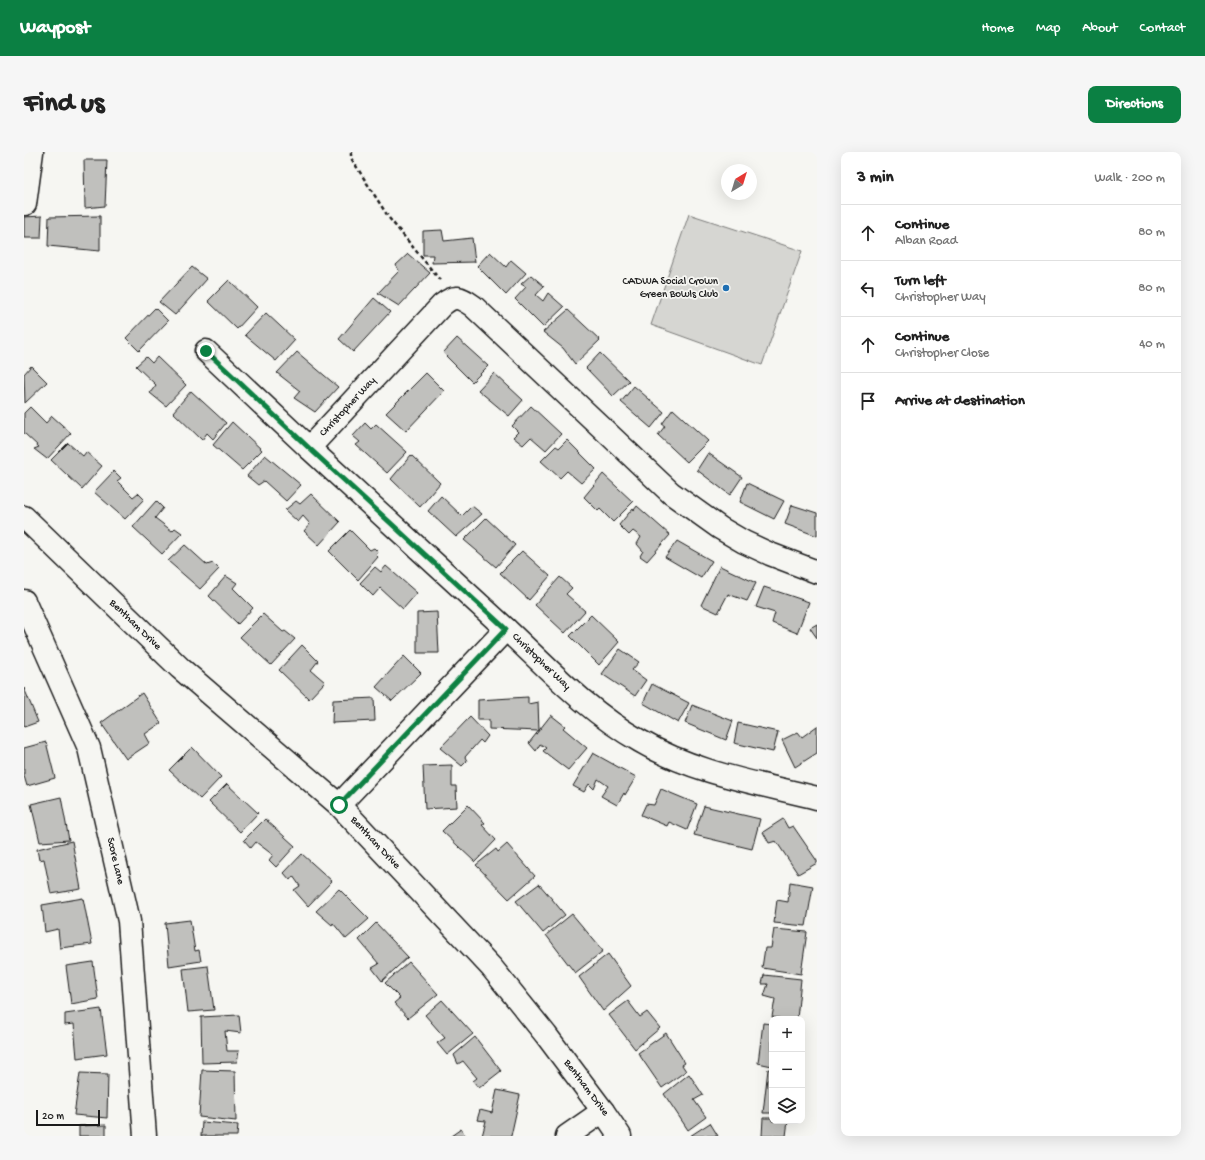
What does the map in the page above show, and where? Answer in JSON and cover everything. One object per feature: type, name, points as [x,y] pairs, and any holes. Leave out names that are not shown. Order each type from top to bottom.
[{"type":"street","points":[[25,204],[32,152]]},
{"type":"street","points":[[454,297],[464,300],[473,306],[671,493],[720,528],[744,542],[770,554],[817,572]]},
{"type":"street","name":"Christopher Way","points":[[454,297],[442,305],[309,448],[506,629],[575,695],[611,723],[641,742],[678,760],[717,773],[817,798]]},
{"type":"street","points":[[206,351],[309,448]]},
{"type":"street","name":"Bentham Drive","points":[[24,517],[180,668],[339,805],[492,968],[546,1035],[620,1136]]},
{"type":"street","name":"Score Lane","points":[[25,605],[89,748],[129,921],[145,1136]]},
{"type":"street","points":[[339,805],[506,629]]},
{"type":"street","points":[[567,1136],[603,1111]]},
{"type":"path","points":[[351,152],[351,158],[389,218],[454,297]]},
{"type":"shaded area","name":"CADWA Social Crown Green Bowls Club","points":[[689,214],[802,251],[762,365],[651,325]]},
{"type":"building","points":[[84,160],[107,160],[105,206],[85,208]]},
{"type":"building","points":[[42,216],[41,238],[24,238],[24,217]]},
{"type":"building","points":[[100,216],[100,251],[48,246],[49,217]]},
{"type":"building","points":[[442,230],[444,241],[472,238],[475,262],[432,263],[433,255],[423,255],[423,231]]},
{"type":"building","points":[[490,252],[506,267],[511,260],[526,273],[506,295],[477,266]]},
{"type":"building","points":[[408,254],[430,273],[399,306],[378,293],[399,271],[396,265]]},
{"type":"building","points":[[192,267],[207,279],[175,315],[159,302]]},
{"type":"building","points":[[531,275],[544,286],[536,295],[543,301],[548,293],[564,307],[543,327],[515,299],[526,287],[521,284]]},
{"type":"building","points":[[229,280],[257,307],[237,329],[208,301]]},
{"type":"building","points":[[374,298],[390,312],[353,352],[339,339]]},
{"type":"building","points":[[155,308],[168,321],[139,351],[126,338]]},
{"type":"building","points":[[568,310],[600,340],[575,364],[563,348],[543,332]]},
{"type":"building","points":[[266,313],[295,340],[276,361],[245,335]]},
{"type":"building","points":[[457,338],[488,366],[472,382],[443,353]]},
{"type":"building","points":[[297,352],[338,387],[315,412],[294,398],[300,391],[277,373]]},
{"type":"building","points":[[600,353],[629,381],[613,396],[586,368]]},
{"type":"building","points":[[146,357],[152,363],[157,357],[186,385],[166,406],[150,393],[156,385],[136,366]]},
{"type":"building","points":[[31,366],[47,382],[25,403],[24,374]]},
{"type":"building","points":[[426,373],[444,391],[406,431],[386,413]]},
{"type":"building","points":[[494,373],[523,400],[509,416],[478,390]]},
{"type":"building","points":[[634,386],[664,412],[651,428],[621,402]]},
{"type":"building","points":[[191,391],[226,423],[213,439],[207,433],[202,440],[173,412]]},
{"type":"building","points":[[531,406],[561,434],[546,450],[531,437],[523,445],[513,437],[518,432],[512,426]]},
{"type":"building","points":[[30,407],[46,423],[52,416],[71,433],[47,459],[34,449],[39,447],[24,433],[24,413]]},
{"type":"building","points":[[673,409],[708,441],[687,462],[658,435],[665,426],[662,424]]},
{"type":"building","points":[[232,422],[262,450],[242,470],[213,445]]},
{"type":"building","points":[[365,423],[371,429],[376,424],[407,452],[387,473],[356,445],[360,442],[353,436]]},
{"type":"building","points":[[567,440],[596,469],[581,483],[567,471],[560,478],[541,461],[556,446],[559,448]]},
{"type":"building","points":[[68,443],[83,456],[86,452],[102,466],[82,489],[51,460]]},
{"type":"building","points":[[708,453],[742,477],[730,495],[697,470]]},
{"type":"building","points":[[265,455],[301,485],[286,501],[264,481],[258,485],[247,476]]},
{"type":"building","points":[[411,455],[440,483],[420,507],[391,479]]},
{"type":"building","points":[[114,471],[121,478],[117,481],[133,497],[138,493],[144,499],[125,519],[94,492]]},
{"type":"building","points":[[603,474],[633,502],[613,522],[600,509],[598,511],[584,497]]},
{"type":"building","points":[[747,483],[784,501],[774,519],[740,502]]},
{"type":"building","points":[[311,494],[340,522],[319,545],[304,531],[310,524],[303,516],[298,522],[285,510],[296,501],[300,504]]},
{"type":"building","points":[[441,496],[462,516],[472,506],[482,514],[456,537],[428,511]]},
{"type":"building","points":[[156,501],[163,508],[155,518],[172,531],[175,528],[182,533],[162,554],[133,527]]},
{"type":"building","points":[[792,505],[817,513],[817,536],[785,524]]},
{"type":"building","points":[[637,506],[670,535],[647,561],[640,556],[643,551],[637,544],[641,537],[633,531],[629,535],[619,525],[633,508],[634,510]]},
{"type":"building","points":[[486,518],[515,545],[496,567],[464,540]]},
{"type":"building","points":[[350,530],[370,550],[374,548],[378,552],[376,555],[378,557],[358,580],[329,551]]},
{"type":"building","points":[[677,541],[712,561],[701,578],[665,557]]},
{"type":"building","points":[[185,545],[207,565],[213,563],[219,569],[200,589],[168,561]]},
{"type":"building","points":[[522,551],[550,576],[529,600],[500,573]]},
{"type":"building","points":[[386,566],[417,593],[403,609],[380,588],[373,596],[360,583],[375,567],[381,572]]},
{"type":"building","points":[[720,566],[756,583],[747,601],[728,594],[718,613],[701,605]]},
{"type":"building","points":[[226,576],[237,583],[233,588],[253,608],[238,624],[209,596]]},
{"type":"building","points":[[560,577],[572,588],[566,594],[585,611],[565,633],[535,605]]},
{"type":"building","points":[[764,587],[809,602],[797,633],[772,623],[775,613],[756,607]]},
{"type":"building","points":[[437,612],[439,653],[417,653],[417,613]]},
{"type":"building","points":[[263,614],[283,632],[285,631],[295,639],[271,665],[240,637]]},
{"type":"building","points":[[591,615],[619,642],[599,665],[570,636]]},
{"type":"building","points":[[817,624],[817,638],[810,628]]},
{"type":"building","points":[[302,645],[318,661],[311,670],[325,682],[309,699],[279,670]]},
{"type":"building","points":[[620,649],[639,662],[632,670],[646,680],[635,696],[602,674]]},
{"type":"building","points":[[404,656],[421,673],[392,701],[376,687]]},
{"type":"building","points":[[652,684],[689,703],[678,723],[643,703]]},
{"type":"building","points":[[24,688],[38,722],[24,727]]},
{"type":"building","points":[[142,693],[161,723],[145,734],[150,743],[126,759],[101,723]]},
{"type":"building","points":[[528,697],[528,704],[538,702],[539,731],[489,729],[489,720],[478,720],[478,700]]},
{"type":"building","points":[[374,698],[375,721],[332,723],[333,700]]},
{"type":"building","points":[[692,705],[733,721],[726,740],[685,723]]},
{"type":"building","points":[[551,715],[565,726],[563,728],[587,748],[568,770],[543,751],[546,748],[540,744],[536,751],[529,743]]},
{"type":"building","points":[[470,717],[488,736],[483,743],[480,740],[465,757],[467,761],[462,766],[440,748]]},
{"type":"building","points":[[738,723],[778,732],[773,752],[734,743]]},
{"type":"building","points":[[817,726],[817,753],[795,767],[782,740],[798,732],[802,737]]},
{"type":"building","points":[[46,742],[55,778],[27,786],[24,776],[24,748]]},
{"type":"building","points":[[192,747],[221,777],[200,799],[169,770]]},
{"type":"building","points":[[593,753],[636,777],[617,805],[601,796],[608,786],[598,779],[594,789],[589,784],[584,792],[573,786]]},
{"type":"building","points":[[452,765],[452,786],[456,786],[457,807],[425,809],[423,766]]},
{"type":"building","points":[[227,784],[258,813],[240,832],[209,802]]},
{"type":"building","points":[[661,789],[697,804],[687,830],[669,822],[667,826],[641,815],[646,804],[654,805]]},
{"type":"building","points":[[61,797],[69,840],[40,842],[31,804]]},
{"type":"building","points":[[468,805],[485,823],[482,825],[496,840],[475,862],[442,831]]},
{"type":"building","points":[[704,806],[760,819],[752,849],[694,835]]},
{"type":"building","points":[[265,819],[295,846],[276,867],[269,860],[273,855],[256,842],[251,848],[244,840]]},
{"type":"building","points":[[783,819],[788,828],[793,826],[817,861],[817,863],[798,874],[776,841],[769,843],[763,832]]},
{"type":"building","points":[[72,841],[81,889],[51,894],[44,859],[39,860],[37,849]]},
{"type":"building","points":[[507,844],[535,876],[509,899],[476,865],[496,849],[498,852]]},
{"type":"building","points":[[302,854],[332,881],[308,906],[294,890],[300,886],[293,876],[290,880],[284,873]]},
{"type":"building","points":[[790,882],[813,886],[806,926],[774,923],[777,900],[788,902]]},
{"type":"building","points":[[539,884],[565,915],[543,933],[516,901]]},
{"type":"building","points":[[339,889],[369,919],[346,939],[333,923],[332,925],[316,911]]},
{"type":"building","points":[[83,898],[92,944],[60,948],[58,929],[45,932],[42,905]]},
{"type":"building","points":[[572,914],[603,951],[575,973],[546,935]]},
{"type":"building","points":[[190,920],[195,951],[199,950],[201,961],[169,966],[165,923]]},
{"type":"building","points":[[376,923],[408,957],[382,981],[372,968],[379,964],[359,940]]},
{"type":"building","points":[[774,929],[807,932],[801,974],[762,968],[765,948],[771,948]]},
{"type":"building","points":[[608,954],[631,986],[603,1011],[579,977]]},
{"type":"building","points":[[93,962],[98,999],[71,1004],[66,966]]},
{"type":"building","points":[[409,962],[438,994],[408,1018],[394,1003],[400,998],[385,983]]},
{"type":"building","points":[[208,966],[214,1010],[188,1012],[183,969]]},
{"type":"building","points":[[764,975],[801,979],[797,1016],[772,1016],[775,999],[764,996],[768,984],[762,984]]},
{"type":"building","points":[[442,1000],[473,1034],[447,1055],[437,1043],[445,1038],[425,1015]]},
{"type":"building","points":[[628,1001],[640,1017],[647,1012],[660,1028],[635,1049],[609,1015]]},
{"type":"building","points":[[101,1009],[107,1054],[77,1058],[74,1024],[65,1025],[65,1014]]},
{"type":"building","points":[[239,1015],[241,1033],[225,1031],[227,1051],[239,1051],[237,1062],[202,1063],[201,1017]]},
{"type":"building","points":[[763,1023],[769,1024],[769,1065],[758,1063]]},
{"type":"building","points":[[666,1033],[685,1063],[682,1065],[686,1071],[662,1088],[638,1053]]},
{"type":"building","points":[[475,1037],[501,1071],[479,1088],[473,1081],[477,1078],[463,1061],[458,1064],[454,1055]]},
{"type":"building","points":[[768,1069],[769,1113],[763,1113]]},
{"type":"building","points":[[202,1070],[235,1071],[236,1121],[199,1117]]},
{"type":"building","points":[[80,1073],[108,1074],[107,1118],[74,1115]]},
{"type":"building","points":[[689,1074],[703,1095],[694,1100],[706,1117],[688,1130],[664,1094]]},
{"type":"building","points":[[497,1090],[520,1095],[511,1136],[482,1136],[486,1121],[477,1120],[480,1110],[492,1113]]},
{"type":"building","points":[[763,1118],[769,1118],[769,1124],[788,1124],[786,1136],[762,1136]]},
{"type":"building","points":[[202,1122],[238,1125],[237,1136],[201,1136]]},
{"type":"building","points":[[710,1123],[718,1136],[690,1136]]},
{"type":"building","points":[[106,1125],[106,1136],[79,1136],[79,1126]]},
{"type":"building","points":[[461,1129],[466,1136],[451,1136]]},
{"type":"place","name":"CADWA Social Crown Green Bowls Club","points":[[726,288]]},
{"type":"route","points":[[206,351],[506,629],[339,805]]}]
